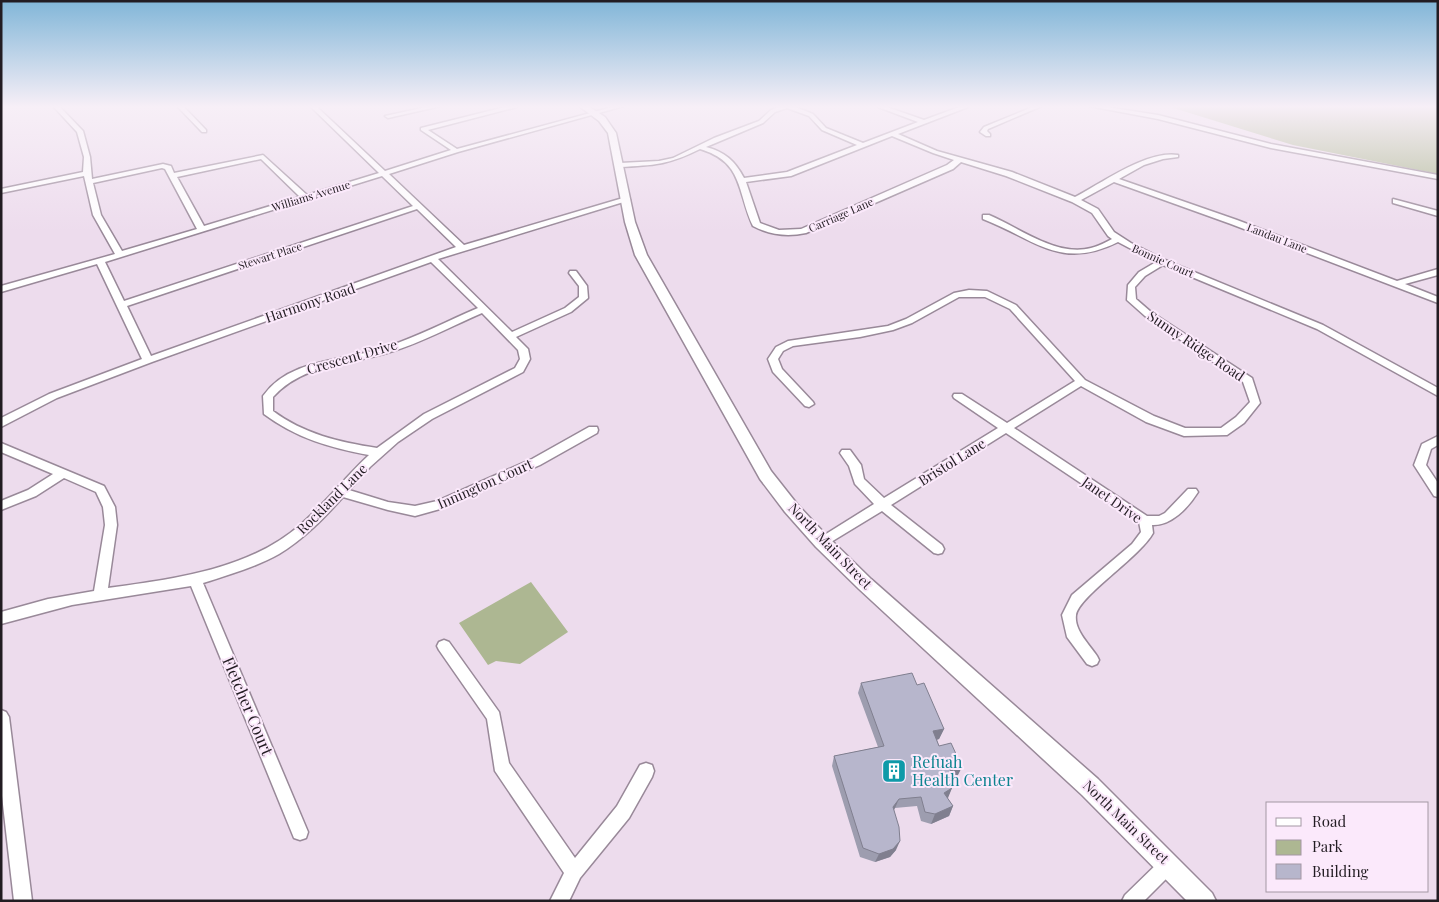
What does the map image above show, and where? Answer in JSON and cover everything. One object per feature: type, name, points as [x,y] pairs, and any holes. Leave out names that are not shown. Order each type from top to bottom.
[{"type":"main road","name":"North Main Street","points":[[616,148],[635,240],[641,255],[765,475],[822,542],[872,590],[1090,786],[1204,901]]},
{"type":"street","points":[[85,148],[87,157],[87,173],[97,215],[120,255]]},
{"type":"street","points":[[356,148],[462,248]]},
{"type":"street","points":[[452,148],[456,151]]},
{"type":"street","name":"Williams Avenue","points":[[1,289],[120,255],[465,148]]},
{"type":"street","points":[[620,165],[658,163],[675,159],[698,148]]},
{"type":"street","name":"Carriage Lane","points":[[704,148],[718,152],[729,160],[740,181],[756,224],[772,231],[788,234],[803,231],[950,167],[960,159]]},
{"type":"street","points":[[740,181],[788,174],[856,148]]},
{"type":"street","name":"Bonnie Court","points":[[926,148],[1009,174],[1075,200],[1095,211],[1111,234],[1118,239],[1162,262],[1320,327],[1438,394]]},
{"type":"street","points":[[1282,148],[1438,177]]},
{"type":"street","points":[[1075,200],[1142,164],[1162,157],[1176,156]]},
{"type":"street","points":[[172,176],[258,157],[262,158],[306,198]]},
{"type":"street","points":[[90,182],[163,166],[168,168],[201,229]]},
{"type":"street","points":[[1,191],[87,173]]},
{"type":"street","name":"Landau Lane","points":[[1115,180],[1234,222],[1438,300]]},
{"type":"street","name":"Harmony Road","points":[[1,423],[53,396],[148,360],[462,248],[626,200]]},
{"type":"street","points":[[1396,201],[1438,214]]},
{"type":"street","name":"Stewart Place","points":[[122,305],[418,207]]},
{"type":"street","points":[[986,217],[1053,248],[1067,252],[1092,251],[1118,239]]},
{"type":"street","name":"Rockland Lane","points":[[1,618],[52,604],[195,580],[241,565],[275,551],[297,535],[342,492],[378,452],[430,417],[518,370],[525,359],[523,349],[433,259]]},
{"type":"street","points":[[100,260],[148,360]]},
{"type":"street","name":"Sunny Ridge Road","points":[[809,404],[777,370],[773,359],[779,349],[802,340],[860,334],[890,328],[909,321],[957,295],[969,293],[987,294],[1013,307],[1081,382],[1150,419],[1184,432],[1223,432],[1240,420],[1256,403],[1248,380],[1148,314],[1132,300],[1131,287],[1142,274],[1162,262]]},
{"type":"street","points":[[1397,284],[1438,272]]},
{"type":"street","points":[[510,336],[568,310],[583,298],[583,286],[573,273]]},
{"type":"street","name":"Crescent Drive","points":[[378,452],[335,444],[309,436],[282,423],[268,412],[268,396],[280,384],[296,373],[336,361],[388,350],[483,309]]},
{"type":"street","name":"Bristol Lane","points":[[822,542],[1081,382]]},
{"type":"street","name":"Janet Drive","points":[[958,396],[1145,520],[1147,533],[1136,547],[1077,599],[1069,615],[1072,633],[1092,660]]},
{"type":"street","name":"Innington Court","points":[[342,492],[388,506],[415,511],[440,505],[536,462],[593,430]]},
{"type":"street","points":[[1438,440],[1426,447],[1420,465],[1438,493]]},
{"type":"street","points":[[1,447],[100,489],[109,507],[111,525],[100,595]]},
{"type":"street","points":[[846,453],[855,465],[859,481],[883,505],[938,549]]},
{"type":"street","points":[[1,506],[32,493],[62,474]]},
{"type":"street","points":[[1145,520],[1161,521],[1169,516],[1192,492]]},
{"type":"street","name":"Fletcher Court","points":[[195,580],[300,832]]},
{"type":"street","points":[[444,646],[494,717],[502,766],[574,872]]},
{"type":"street","points":[[1,717],[5,772],[23,901]]},
{"type":"street","points":[[559,901],[574,872],[623,812],[646,770]]},
{"type":"street","points":[[1131,901],[1169,864]]},
{"type":"green space","points":[[1308,148],[1438,148],[1438,174]]},
{"type":"green space","points":[[531,582],[568,632],[520,664],[496,661],[488,665],[459,623]]},
{"type":"building","name":"Refuah Health Center","points":[[912,673],[917,685],[924,683],[944,729],[933,731],[939,746],[951,743],[962,767],[950,769],[955,780],[952,788],[944,793],[953,806],[935,814],[925,812],[921,797],[899,799],[893,807],[899,827],[900,841],[893,849],[879,854],[863,848],[834,756],[884,746],[861,683]]},
{"type":"place","name":"Refuah Health Center","points":[[894,771]]}]
